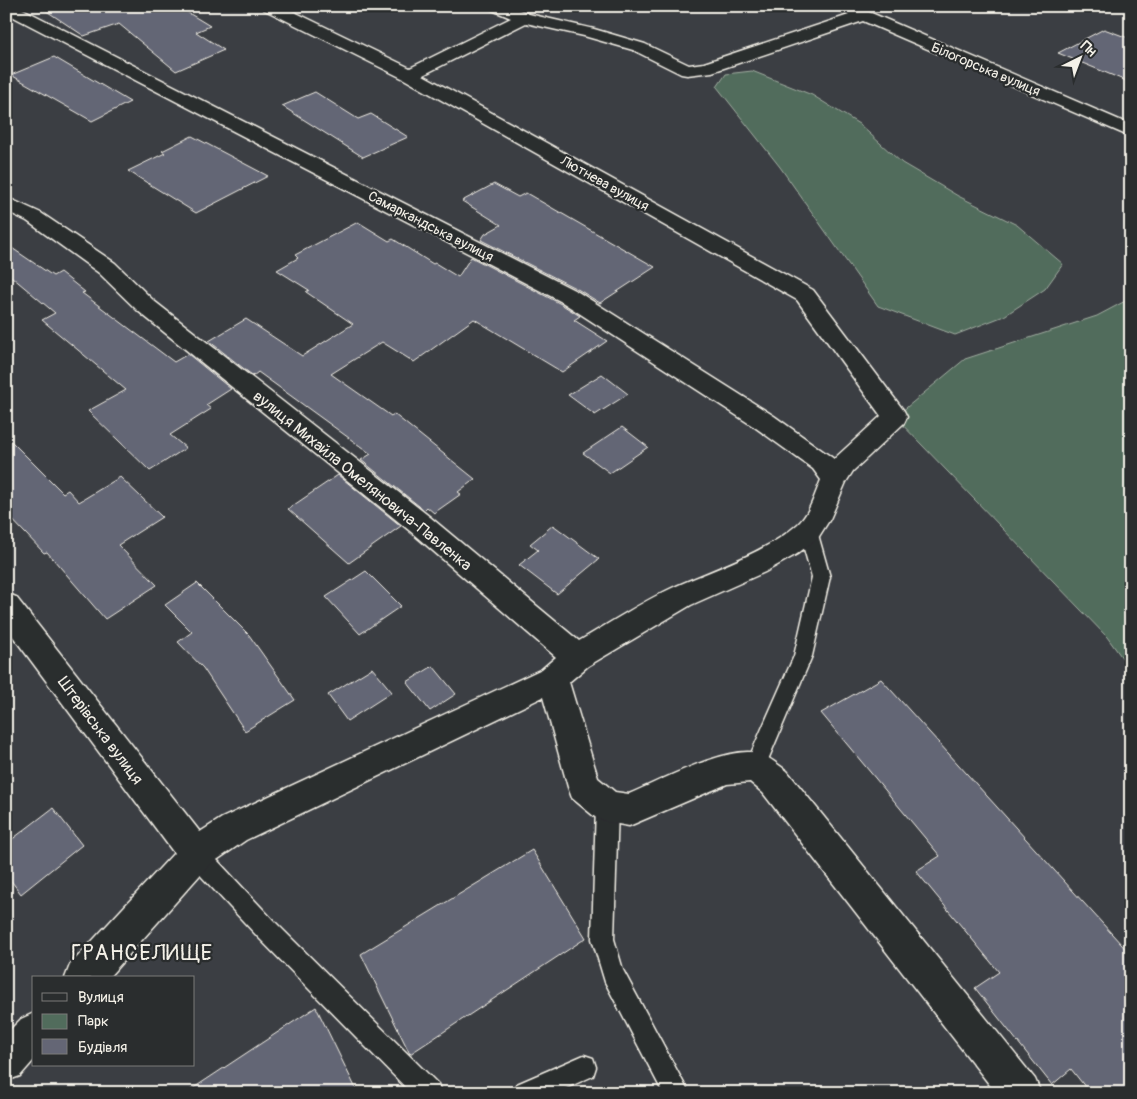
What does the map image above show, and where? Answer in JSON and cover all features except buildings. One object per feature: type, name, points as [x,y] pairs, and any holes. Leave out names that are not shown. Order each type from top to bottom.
[{"type":"street","name":"Лютнева вулиця","points":[[269,6],[410,75],[790,285],[805,296],[895,417],[844,464],[834,479]]},
{"type":"street","points":[[496,6],[524,18],[612,38],[639,47],[686,70],[706,68],[862,16]]},
{"type":"street","name":"Білогорська вулиця","points":[[841,6],[1131,132]]},
{"type":"street","name":"Самаркандська вулиця","points":[[6,7],[570,297],[765,422],[822,462],[834,479]]},
{"type":"street","points":[[410,75],[524,18]]},
{"type":"street","name":"вулиця Михайла Омеляновича-Павленка","points":[[6,203],[34,217],[107,268],[146,306],[420,524],[565,667]]},
{"type":"street","points":[[85,976],[196,854],[234,829],[565,667],[681,597],[755,564],[787,546],[808,531],[817,519],[834,479]]},
{"type":"street","name":"Штерівська вулиця","points":[[6,605],[196,854]]},
{"type":"street","points":[[565,667],[584,787],[607,806],[629,810],[725,769],[756,767],[775,782],[1021,1093]]},
{"type":"street","points":[[6,1062],[32,1034]]},
{"type":"lane","points":[[756,767],[803,656],[821,577],[808,531]]},
{"type":"lane","points":[[607,806],[603,939],[613,974],[677,1093]]},
{"type":"lane","points":[[196,854],[266,929],[429,1093]]},
{"type":"lane","points":[[526,1093],[584,1068]]},
{"type":"green space","points":[[752,71],[812,95],[859,124],[902,163],[958,196],[1017,225],[1063,264],[1045,289],[1004,316],[955,335],[878,306],[780,167],[717,87],[726,74]]},
{"type":"green space","points":[[1131,298],[1131,670],[1107,637],[895,417],[965,359],[1097,316]]},
{"type":"district","name":"ГРАНСЕЛИЩЕ","points":[[142,952]]}]
